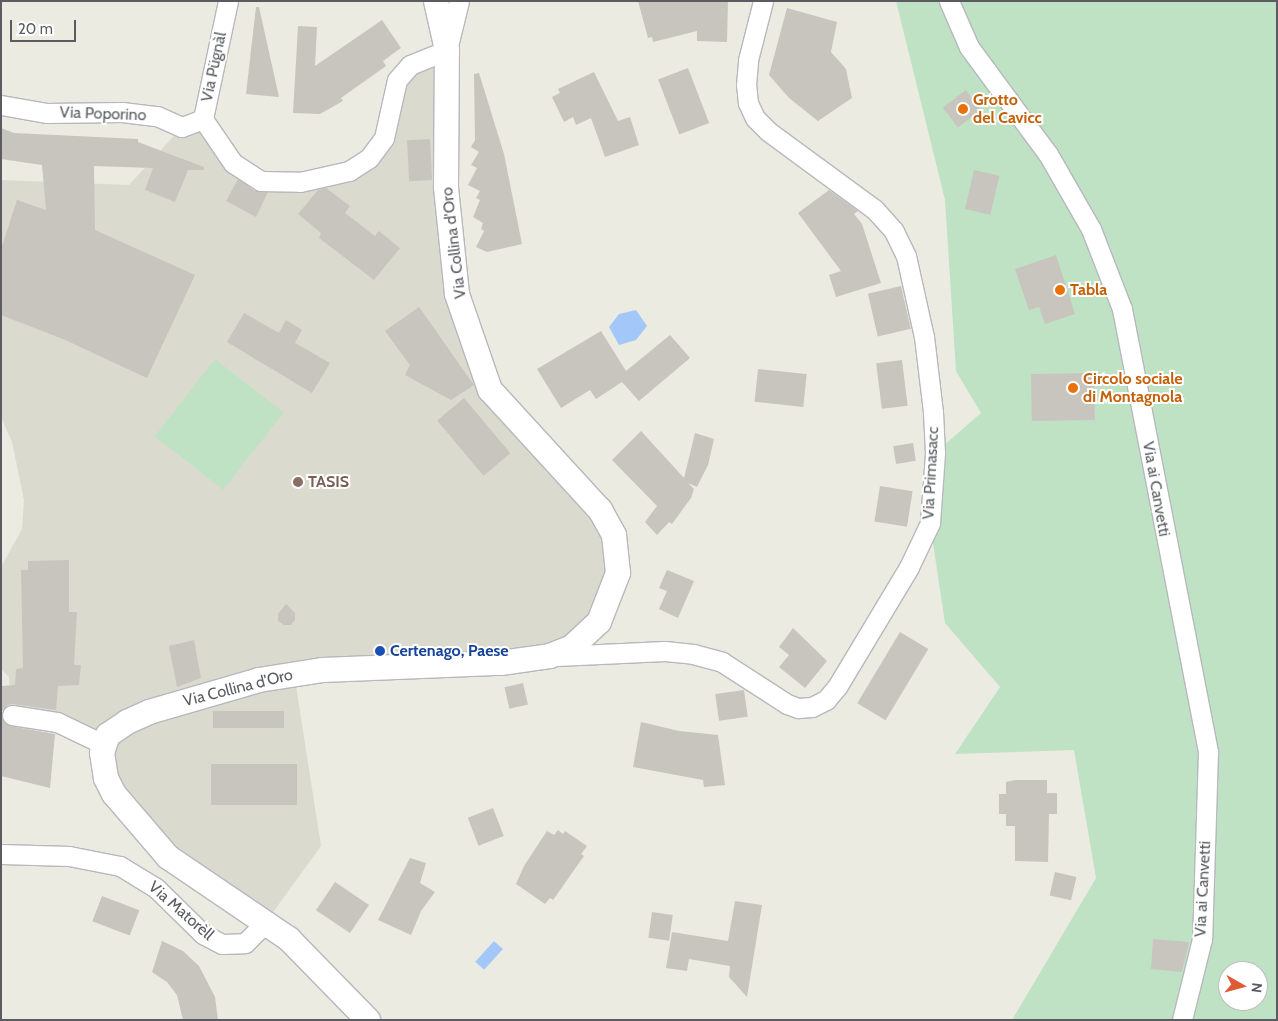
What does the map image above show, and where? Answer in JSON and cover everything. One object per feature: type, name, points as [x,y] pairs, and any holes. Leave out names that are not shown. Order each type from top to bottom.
[{"type":"street","name":"Via Pügnàl","points":[[228,1],[203,120],[232,163],[261,181],[300,182],[349,171],[369,158],[384,138],[397,80],[410,64],[447,50]]},
{"type":"street","name":"Via Collina d'Oro","points":[[104,744],[114,730],[149,712],[294,673],[501,662],[550,656],[572,647],[599,622],[618,573],[619,559],[614,535],[600,510],[490,390],[457,294],[446,188],[447,50],[436,1]]},
{"type":"street","points":[[447,50],[459,1]]},
{"type":"street","name":"Via Primasacc","points":[[550,656],[665,651],[692,654],[722,662],[787,704],[798,708],[812,708],[826,700],[837,687],[909,567],[930,523],[935,453],[933,412],[924,337],[906,256],[894,231],[874,209],[768,131],[755,118],[748,103],[746,85],[748,60],[764,1]]},
{"type":"street","name":"Via ai Canvetti","points":[[949,1],[969,47],[1048,154],[1091,229],[1122,309],[1208,752],[1202,938],[1182,1020]]},
{"type":"street","name":"Via Poporino","points":[[1,105],[47,113],[122,112],[157,116],[182,127],[203,120]]},
{"type":"street","points":[[12,715],[57,722],[104,744],[102,763],[106,778],[136,823],[168,857],[266,922],[304,954],[368,1020]]},
{"type":"street","name":"Via Matorèll","points":[[1,854],[69,856],[120,866],[156,888],[203,934],[222,944],[245,943],[266,922]]},
{"type":"shaded area","name":"TASIS","points":[[447,50],[446,187],[490,390],[600,510],[619,559],[572,647],[294,673],[321,846],[266,922],[136,823],[103,744],[12,715],[9,677],[2,670],[1,657],[1,567],[22,529],[24,500],[12,442],[1,417],[1,180],[129,185],[182,127],[203,119],[261,181],[369,158],[397,80]]},
{"type":"green space","points":[[896,1],[1277,1],[1277,1020],[1012,1020],[1096,878],[1074,750],[955,754],[1000,687],[945,623],[930,523],[935,453],[981,413],[956,371],[945,200]]},
{"type":"green space","points":[[215,359],[284,413],[223,490],[155,436]]},
{"type":"water","points":[[636,310],[647,326],[636,340],[619,345],[609,327],[619,314]]},
{"type":"water","points":[[494,941],[503,949],[484,970],[475,962]]},
{"type":"building","points":[[638,1],[728,1],[727,42],[697,41],[697,31],[653,42],[652,37],[648,38]]},
{"type":"building","points":[[256,7],[259,7],[279,97],[246,94]]},
{"type":"building","points":[[787,8],[837,22],[831,52],[846,69],[852,98],[818,121],[789,98],[769,75]]},
{"type":"building","points":[[382,20],[401,48],[383,61],[386,66],[341,98],[343,101],[320,114],[293,113],[298,26],[317,27],[315,66]]},
{"type":"building","points":[[688,68],[709,123],[679,135],[658,79]]},
{"type":"building","points":[[594,72],[618,121],[630,117],[639,145],[605,157],[591,118],[576,125],[573,117],[564,122],[552,97],[560,93],[558,89]]},
{"type":"building","points":[[479,73],[504,154],[522,244],[487,252],[476,247],[484,231],[481,229],[483,223],[473,217],[480,200],[476,198],[480,191],[468,185],[477,168],[471,165],[479,152],[471,147],[475,140],[474,74]]},
{"type":"building","points":[[966,90],[981,110],[958,127],[943,107]]},
{"type":"building","points":[[1,128],[14,133],[138,139],[138,142],[204,167],[204,170],[188,170],[175,202],[145,190],[153,168],[94,166],[95,230],[195,275],[147,378],[63,339],[1,315],[1,249],[17,200],[46,210],[42,165],[1,159]]},
{"type":"building","points":[[430,139],[432,180],[409,181],[407,140]]},
{"type":"building","points":[[974,170],[999,176],[990,215],[965,209]]},
{"type":"building","points":[[238,179],[255,191],[268,192],[256,217],[226,201]]},
{"type":"building","points":[[326,188],[350,206],[345,213],[375,236],[379,231],[400,248],[374,280],[319,238],[321,233],[298,214],[318,190]]},
{"type":"building","points":[[829,190],[858,211],[854,214],[862,224],[881,283],[836,297],[829,275],[841,271],[798,213]]},
{"type":"building","points":[[1056,255],[1075,314],[1045,324],[1039,307],[1029,310],[1015,269]]},
{"type":"building","points":[[901,286],[911,329],[878,337],[868,294]]},
{"type":"building","points":[[419,307],[474,385],[451,400],[405,375],[410,365],[385,331]]},
{"type":"building","points":[[244,313],[279,333],[286,320],[302,330],[295,343],[330,363],[312,393],[227,342]]},
{"type":"building","points":[[601,331],[626,371],[670,335],[690,358],[639,401],[622,382],[596,399],[590,390],[561,408],[537,369]]},
{"type":"building","points":[[902,360],[908,406],[882,409],[876,363]]},
{"type":"building","points":[[758,369],[807,374],[803,407],[755,402]]},
{"type":"building","points":[[1094,373],[1095,420],[1032,421],[1031,374]]},
{"type":"building","points":[[464,398],[510,453],[483,476],[437,420]]},
{"type":"building","points":[[641,431],[684,478],[695,433],[714,439],[708,465],[697,487],[688,483],[694,489],[691,498],[672,524],[669,522],[657,535],[645,522],[657,506],[612,460]]},
{"type":"building","points":[[913,443],[916,461],[896,464],[893,446]]},
{"type":"building","points":[[880,486],[913,491],[907,527],[874,522]]},
{"type":"building","points":[[69,560],[69,612],[77,612],[74,665],[81,665],[79,685],[58,686],[56,710],[13,704],[8,705],[1,712],[1,686],[15,685],[16,669],[23,668],[21,570],[28,570],[28,561]]},
{"type":"building","points":[[667,570],[694,581],[678,618],[659,609],[667,591],[659,588]]},
{"type":"building","points":[[286,604],[295,613],[295,620],[291,625],[284,625],[278,621],[278,614]]},
{"type":"building","points":[[793,628],[827,661],[805,688],[779,667],[789,655],[779,647]]},
{"type":"building","points":[[900,632],[928,649],[886,720],[857,703]]},
{"type":"building","points":[[194,640],[201,678],[177,687],[169,646]]},
{"type":"building","points":[[523,683],[528,704],[509,709],[504,687]]},
{"type":"building","points":[[744,690],[748,717],[719,721],[715,694]]},
{"type":"building","points":[[213,711],[284,711],[284,728],[213,728]]},
{"type":"building","points":[[1,717],[10,726],[55,734],[50,788],[1,776]]},
{"type":"building","points":[[641,722],[679,731],[718,735],[725,785],[704,787],[703,780],[633,767]]},
{"type":"building","points":[[211,764],[297,764],[297,805],[211,805]]},
{"type":"building","points":[[1015,780],[1047,780],[1047,793],[1057,793],[1057,814],[1049,814],[1048,862],[1015,861],[1015,826],[1006,826],[1006,814],[999,814],[999,794],[1006,794],[1006,782]]},
{"type":"building","points":[[493,808],[504,836],[479,846],[468,818]]},
{"type":"building","points":[[558,830],[563,834],[565,831],[587,846],[581,854],[584,856],[553,900],[550,898],[545,904],[516,884],[524,866],[547,831],[554,835]]},
{"type":"building","points":[[410,858],[426,863],[420,883],[435,892],[421,911],[411,935],[378,920]]},
{"type":"building","points":[[1055,872],[1076,877],[1071,900],[1050,895]]},
{"type":"building","points":[[335,882],[369,905],[350,933],[316,910]]},
{"type":"building","points":[[102,896],[139,910],[130,936],[92,921]]},
{"type":"building","points":[[735,901],[762,905],[747,997],[729,977],[730,966],[689,959],[687,971],[666,968],[672,932],[728,941]]},
{"type":"building","points":[[652,912],[673,915],[669,941],[648,938]]},
{"type":"building","points":[[1153,939],[1189,942],[1182,972],[1151,969]]},
{"type":"building","points":[[162,941],[183,951],[199,966],[215,997],[218,1020],[183,1020],[177,995],[167,982],[152,972]]},
{"type":"place","name":"Grotto del Cavicc","points":[[963,109]]},
{"type":"place","name":"Tabla","points":[[1060,290]]},
{"type":"place","name":"Circolo sociale di Montagnola","points":[[1073,388]]},
{"type":"place","name":"TASIS","points":[[298,482]]},
{"type":"place","name":"Certenago, Paese","points":[[380,651]]}]
